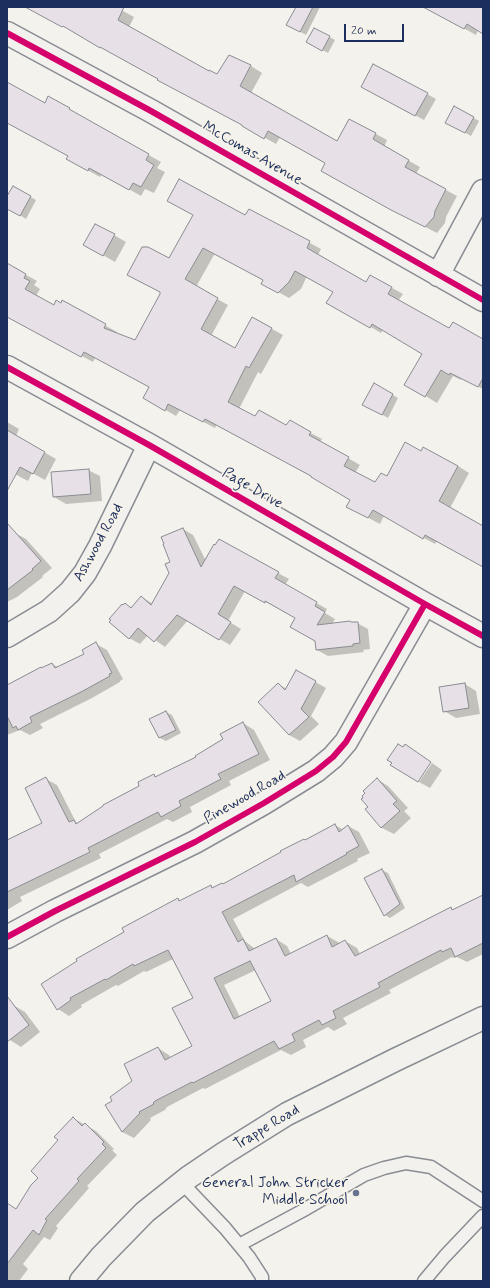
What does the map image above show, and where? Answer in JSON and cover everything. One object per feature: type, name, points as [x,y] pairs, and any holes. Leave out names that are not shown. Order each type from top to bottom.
[{"type":"street","name":"McComas Avenue","points":[[7,33],[151,111],[483,300]]},
{"type":"street","points":[[438,275],[483,191]]},
{"type":"street","name":"Page Drive","points":[[7,367],[149,445],[483,636]]},
{"type":"street","name":"Ashwood Road","points":[[7,636],[49,611],[70,592],[85,573],[100,546],[149,445]]},
{"type":"street","name":"Pinewood Road","points":[[7,937],[62,907],[195,842],[264,803],[316,771],[333,757],[346,742],[425,604]]},
{"type":"street","name":"Trappe Road","points":[[81,1281],[106,1251],[144,1212],[223,1154],[288,1114],[483,1018]]},
{"type":"lane","points":[[239,1245],[364,1175],[384,1168],[406,1163],[431,1167],[483,1201]]},
{"type":"lane","points":[[182,1183],[225,1228],[249,1257],[262,1281]]},
{"type":"lane","points":[[424,1281],[445,1256],[483,1216]]},
{"type":"building","points":[[25,7],[124,7],[118,20],[209,71],[217,74],[229,55],[251,65],[240,86],[337,141],[349,119],[376,133],[373,139],[409,160],[405,167],[446,189],[435,211],[434,217],[425,227],[391,210],[321,171],[325,163],[268,131],[264,139],[242,125],[157,80],[158,79],[63,26],[62,27]]},
{"type":"building","points":[[296,7],[313,7],[300,32],[286,25]]},
{"type":"building","points":[[423,7],[483,7],[483,34],[467,24],[464,29]]},
{"type":"building","points":[[314,28],[330,36],[322,51],[306,42]]},
{"type":"building","points":[[373,64],[428,93],[415,116],[361,87]]},
{"type":"building","points":[[7,82],[45,103],[48,96],[149,154],[146,160],[154,165],[141,187],[133,183],[129,190],[89,168],[88,171],[66,159],[68,156],[7,123]]},
{"type":"building","points":[[454,106],[474,117],[465,133],[445,123]]},
{"type":"building","points":[[179,179],[245,215],[249,209],[310,241],[307,248],[366,282],[370,275],[392,287],[388,294],[449,328],[453,322],[483,339],[483,378],[478,387],[450,373],[449,375],[441,370],[425,397],[404,385],[422,354],[372,324],[370,328],[326,303],[333,292],[295,271],[289,282],[278,293],[261,284],[263,280],[203,248],[185,279],[218,298],[201,329],[235,348],[252,317],[272,328],[249,368],[246,366],[228,402],[255,416],[259,410],[286,425],[290,420],[311,432],[309,435],[349,457],[344,466],[375,482],[381,473],[387,476],[405,442],[421,451],[423,447],[458,466],[439,501],[483,526],[483,567],[425,535],[423,539],[373,510],[368,518],[346,507],[350,500],[311,476],[205,419],[203,422],[168,404],[165,411],[143,398],[149,387],[84,352],[81,357],[7,317],[7,263],[26,274],[24,278],[30,281],[25,289],[54,305],[56,300],[61,303],[62,300],[106,324],[104,328],[135,340],[160,292],[127,275],[142,247],[148,247],[169,258],[193,215],[167,201]]},
{"type":"building","points":[[13,186],[31,196],[20,216],[7,209],[7,196]]},
{"type":"building","points":[[95,224],[115,234],[103,256],[83,245]]},
{"type":"building","points":[[374,383],[393,394],[382,415],[362,405]]},
{"type":"building","points":[[7,430],[45,452],[33,474],[20,467],[7,491]]},
{"type":"building","points":[[89,469],[91,494],[53,497],[51,472]]},
{"type":"building","points":[[7,523],[41,561],[32,569],[33,570],[7,590]]},
{"type":"building","points":[[183,528],[201,567],[214,544],[215,545],[219,539],[279,572],[275,578],[317,602],[315,606],[325,612],[317,625],[350,621],[358,622],[360,643],[353,644],[353,646],[316,650],[315,641],[290,627],[295,618],[234,586],[218,614],[231,622],[219,640],[177,615],[154,642],[138,628],[129,639],[109,622],[111,620],[109,619],[122,604],[123,605],[125,603],[131,608],[141,596],[151,605],[169,573],[165,564],[170,562],[161,537]]},
{"type":"building","points":[[96,642],[112,673],[109,674],[110,676],[30,717],[32,722],[18,730],[16,726],[13,728],[7,716],[7,685],[41,667],[52,663],[55,668],[84,654],[82,650]]},
{"type":"building","points":[[296,670],[316,681],[301,709],[309,717],[289,735],[258,702],[278,683],[285,690]]},
{"type":"building","points":[[465,683],[469,708],[443,712],[439,687]]},
{"type":"building","points":[[166,711],[176,730],[159,738],[149,719]]},
{"type":"building","points":[[243,722],[259,754],[218,774],[221,779],[179,801],[181,806],[161,817],[158,812],[88,848],[90,852],[7,892],[7,840],[42,823],[25,788],[46,777],[69,822],[74,820],[76,824],[103,805],[139,786],[138,782],[154,774],[155,777],[196,757],[195,756],[223,739],[220,734]]},
{"type":"building","points":[[398,744],[403,747],[405,744],[431,762],[418,782],[390,765],[392,763],[387,760]]},
{"type":"building","points":[[377,778],[397,801],[393,804],[400,811],[381,828],[365,809],[368,807],[361,799],[365,793],[363,791]]},
{"type":"building","points":[[335,824],[339,832],[348,825],[359,846],[296,882],[294,875],[222,912],[238,942],[243,939],[249,951],[276,938],[285,956],[327,935],[332,947],[345,940],[355,956],[451,907],[452,910],[483,895],[483,943],[455,957],[451,948],[442,952],[441,950],[406,968],[378,983],[380,987],[333,1011],[336,1018],[322,1025],[319,1020],[292,1034],[295,1041],[279,1049],[274,1041],[155,1101],[153,1103],[154,1104],[139,1112],[140,1113],[122,1132],[105,1105],[112,1101],[110,1097],[132,1081],[124,1064],[158,1047],[165,1060],[192,1046],[172,1008],[193,998],[168,950],[134,966],[133,964],[106,980],[105,979],[70,998],[71,1000],[57,1010],[41,984],[77,961],[76,959],[124,932],[122,928],[178,898],[179,901],[211,885],[212,888],[222,883],[223,884],[281,852],[280,851],[304,839],[305,840]],"holes":[[[250,961],[271,1001],[234,1019],[214,978]]]},
{"type":"building","points":[[382,869],[400,904],[384,916],[364,878]]},
{"type":"building","points":[[7,996],[29,1025],[7,1042]]},
{"type":"building","points":[[73,1117],[82,1126],[85,1123],[104,1142],[102,1144],[106,1148],[77,1179],[79,1181],[45,1219],[47,1220],[39,1235],[33,1230],[7,1264],[7,1203],[16,1209],[31,1185],[38,1178],[31,1171],[58,1140],[54,1137]]},
{"type":"cycle path","points":[[7,33],[151,111],[483,300]]},
{"type":"cycle path","points":[[7,367],[149,445],[483,636]]},
{"type":"cycle path","points":[[7,937],[55,911],[195,842],[264,803],[316,771],[333,757],[346,742],[425,604]]},
{"type":"place","name":"General John Stricker Middle School","points":[[356,1193]]}]
